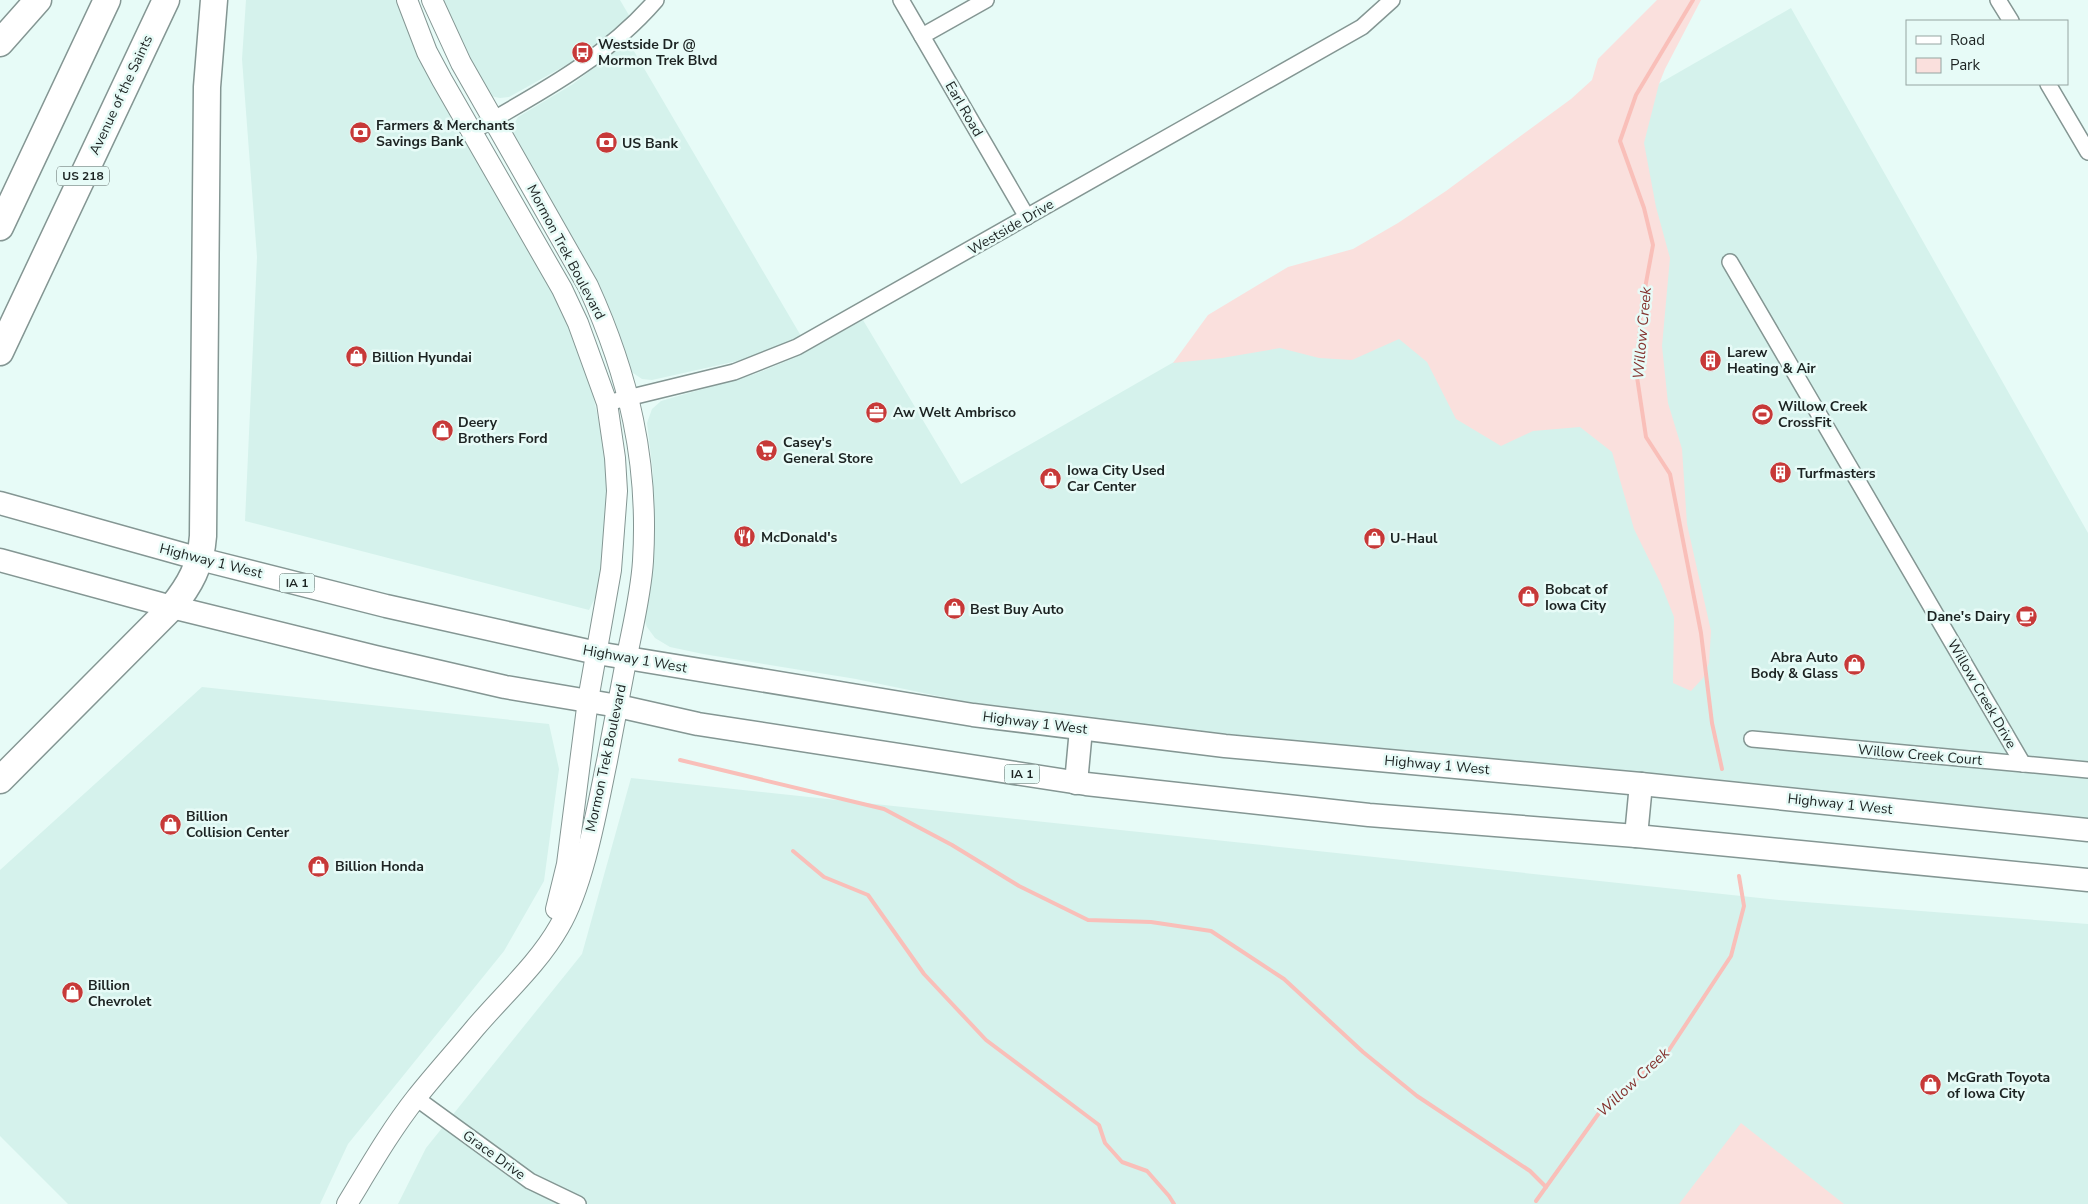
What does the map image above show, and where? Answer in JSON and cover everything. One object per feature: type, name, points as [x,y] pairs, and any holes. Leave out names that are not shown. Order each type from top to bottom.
[{"type":"highway","points":[[0,42],[38,0]]},
{"type":"highway","points":[[0,227],[107,0]]},
{"type":"highway","name":"Avenue of the Saints","points":[[0,352],[166,0]]},
{"type":"highway","points":[[0,780],[172,607],[189,586],[200,559],[203,536],[206,87],[214,0]]},
{"type":"main road","name":"Mormon Trek Boulevard","points":[[407,0],[428,52],[562,289],[590,352],[607,403],[615,458],[615,530],[611,570],[588,700],[567,864],[555,912],[539,955]]},
{"type":"main road","name":"Mormon Trek Boulevard","points":[[347,1204],[392,1132],[416,1098],[539,955],[559,927],[570,904],[587,847],[618,706],[643,563],[643,488],[630,398],[606,325],[588,286],[449,40],[432,0]]},
{"type":"main road","name":"Highway 1 West","points":[[0,503],[200,559],[386,606],[597,653],[973,716],[1225,746],[1641,784],[2088,830]]},
{"type":"main road","name":"IA 1","points":[[0,560],[172,607],[393,662],[505,686],[588,700],[698,724],[1076,783],[1370,815],[1636,836],[2088,880]]},
{"type":"main road","points":[[1076,783],[1081,729]]},
{"type":"main road","points":[[1636,836],[1641,784]]},
{"type":"street","points":[[472,131],[571,74],[604,51],[642,17],[656,0]]},
{"type":"street","name":"Earl Road","points":[[901,0],[1027,217]]},
{"type":"street","points":[[922,36],[986,0]]},
{"type":"street","name":"Westside Drive","points":[[607,403],[734,372],[791,350],[1362,27],[1392,0]]},
{"type":"street","points":[[1998,0],[2010,20]]},
{"type":"street","points":[[2049,85],[2086,145]]},
{"type":"street","name":"Willow Creek Drive","points":[[1730,262],[2023,764]]},
{"type":"street","name":"Willow Creek Court","points":[[1752,739],[2088,770]]},
{"type":"street","name":"Grace Drive","points":[[416,1098],[530,1181],[578,1204]]},
{"type":"shaded area","points":[[246,0],[398,0],[557,295],[590,381],[604,446],[607,493],[604,548],[598,592],[589,610],[245,521],[257,257],[242,59]]},
{"type":"shaded area","points":[[440,0],[620,0],[630,17],[586,54],[509,97],[500,98],[490,96],[485,91]]},
{"type":"shaded area","points":[[1791,8],[2088,533],[2088,818],[1725,784],[1100,720],[962,701],[856,679],[703,654],[670,647],[655,638],[647,627],[644,618],[653,473],[647,423],[652,409],[661,401],[755,374],[794,358],[863,320],[961,484]]},
{"type":"shaded area","points":[[628,41],[801,336],[746,359],[652,380],[642,379],[630,371],[512,133],[518,117],[573,84]]},
{"type":"shaded area","points":[[202,687],[549,724],[559,769],[544,881],[504,951],[348,1144],[320,1204],[68,1204],[0,1136],[0,870]]},
{"type":"shaded area","points":[[631,778],[1779,900],[2088,924],[2088,1204],[398,1204],[426,1148],[582,954]]},
{"type":"green space","points":[[1657,0],[1701,0],[1659,84],[1644,143],[1656,207],[1670,258],[1662,346],[1668,403],[1682,449],[1687,524],[1711,631],[1709,663],[1703,678],[1691,691],[1673,683],[1674,617],[1661,584],[1634,529],[1612,452],[1580,427],[1533,431],[1501,446],[1456,419],[1427,362],[1399,339],[1352,360],[1319,358],[1280,348],[1222,358],[1173,363],[1208,315],[1288,267],[1353,249],[1398,223],[1446,191],[1571,99],[1592,80],[1598,59]]},
{"type":"green space","points":[[1741,1123],[1844,1204],[1679,1204]]},
{"type":"waterway","name":"Willow Creek","points":[[1693,0],[1636,95],[1620,141],[1644,208],[1653,245],[1641,310],[1637,377],[1646,437],[1670,474],[1701,633],[1712,723],[1722,769]]},
{"type":"waterway","points":[[680,760],[884,809],[952,845],[1019,886],[1088,920],[1151,922],[1211,931],[1284,979],[1363,1052],[1417,1096],[1530,1171],[1546,1187]]},
{"type":"waterway","points":[[793,851],[824,877],[868,895],[924,974],[986,1040],[1099,1125],[1105,1143],[1122,1162],[1147,1171],[1174,1204]]},
{"type":"waterway","name":"Willow Creek","points":[[1536,1201],[1599,1113],[1669,1050],[1731,956],[1744,906],[1739,876]]},
{"type":"place","name":"Westside Dr @ Mormon Trek Blvd","points":[[582,52]]},
{"type":"place","name":"Farmers & Merchants Savings Bank","points":[[360,133]]},
{"type":"place","name":"US Bank","points":[[606,143]]},
{"type":"place","name":"Billion Hyundai","points":[[356,357]]},
{"type":"place","name":"Larew Heating & Air","points":[[1711,360]]},
{"type":"place","name":"Aw Welt Ambrisco","points":[[877,412]]},
{"type":"place","name":"Willow Creek CrossFit","points":[[1762,414]]},
{"type":"place","name":"Deery Brothers Ford","points":[[442,430]]},
{"type":"place","name":"Casey's General Store","points":[[767,450]]},
{"type":"place","name":"Turfmasters","points":[[1781,473]]},
{"type":"place","name":"Iowa City Used Car Center","points":[[1051,478]]},
{"type":"place","name":"McDonald's","points":[[745,537]]},
{"type":"place","name":"U-Haul","points":[[1374,538]]},
{"type":"place","name":"Bobcat of Iowa City","points":[[1529,597]]},
{"type":"place","name":"Best Buy Auto","points":[[954,609]]},
{"type":"place","name":"Dane's Dairy","points":[[2026,616]]},
{"type":"place","name":"Abra Auto Body & Glass","points":[[1854,665]]},
{"type":"place","name":"Billion Collision Center","points":[[170,824]]},
{"type":"place","name":"Billion Honda","points":[[319,866]]},
{"type":"place","name":"Billion Chevrolet","points":[[72,993]]},
{"type":"place","name":"McGrath Toyota of Iowa City","points":[[1931,1085]]}]
